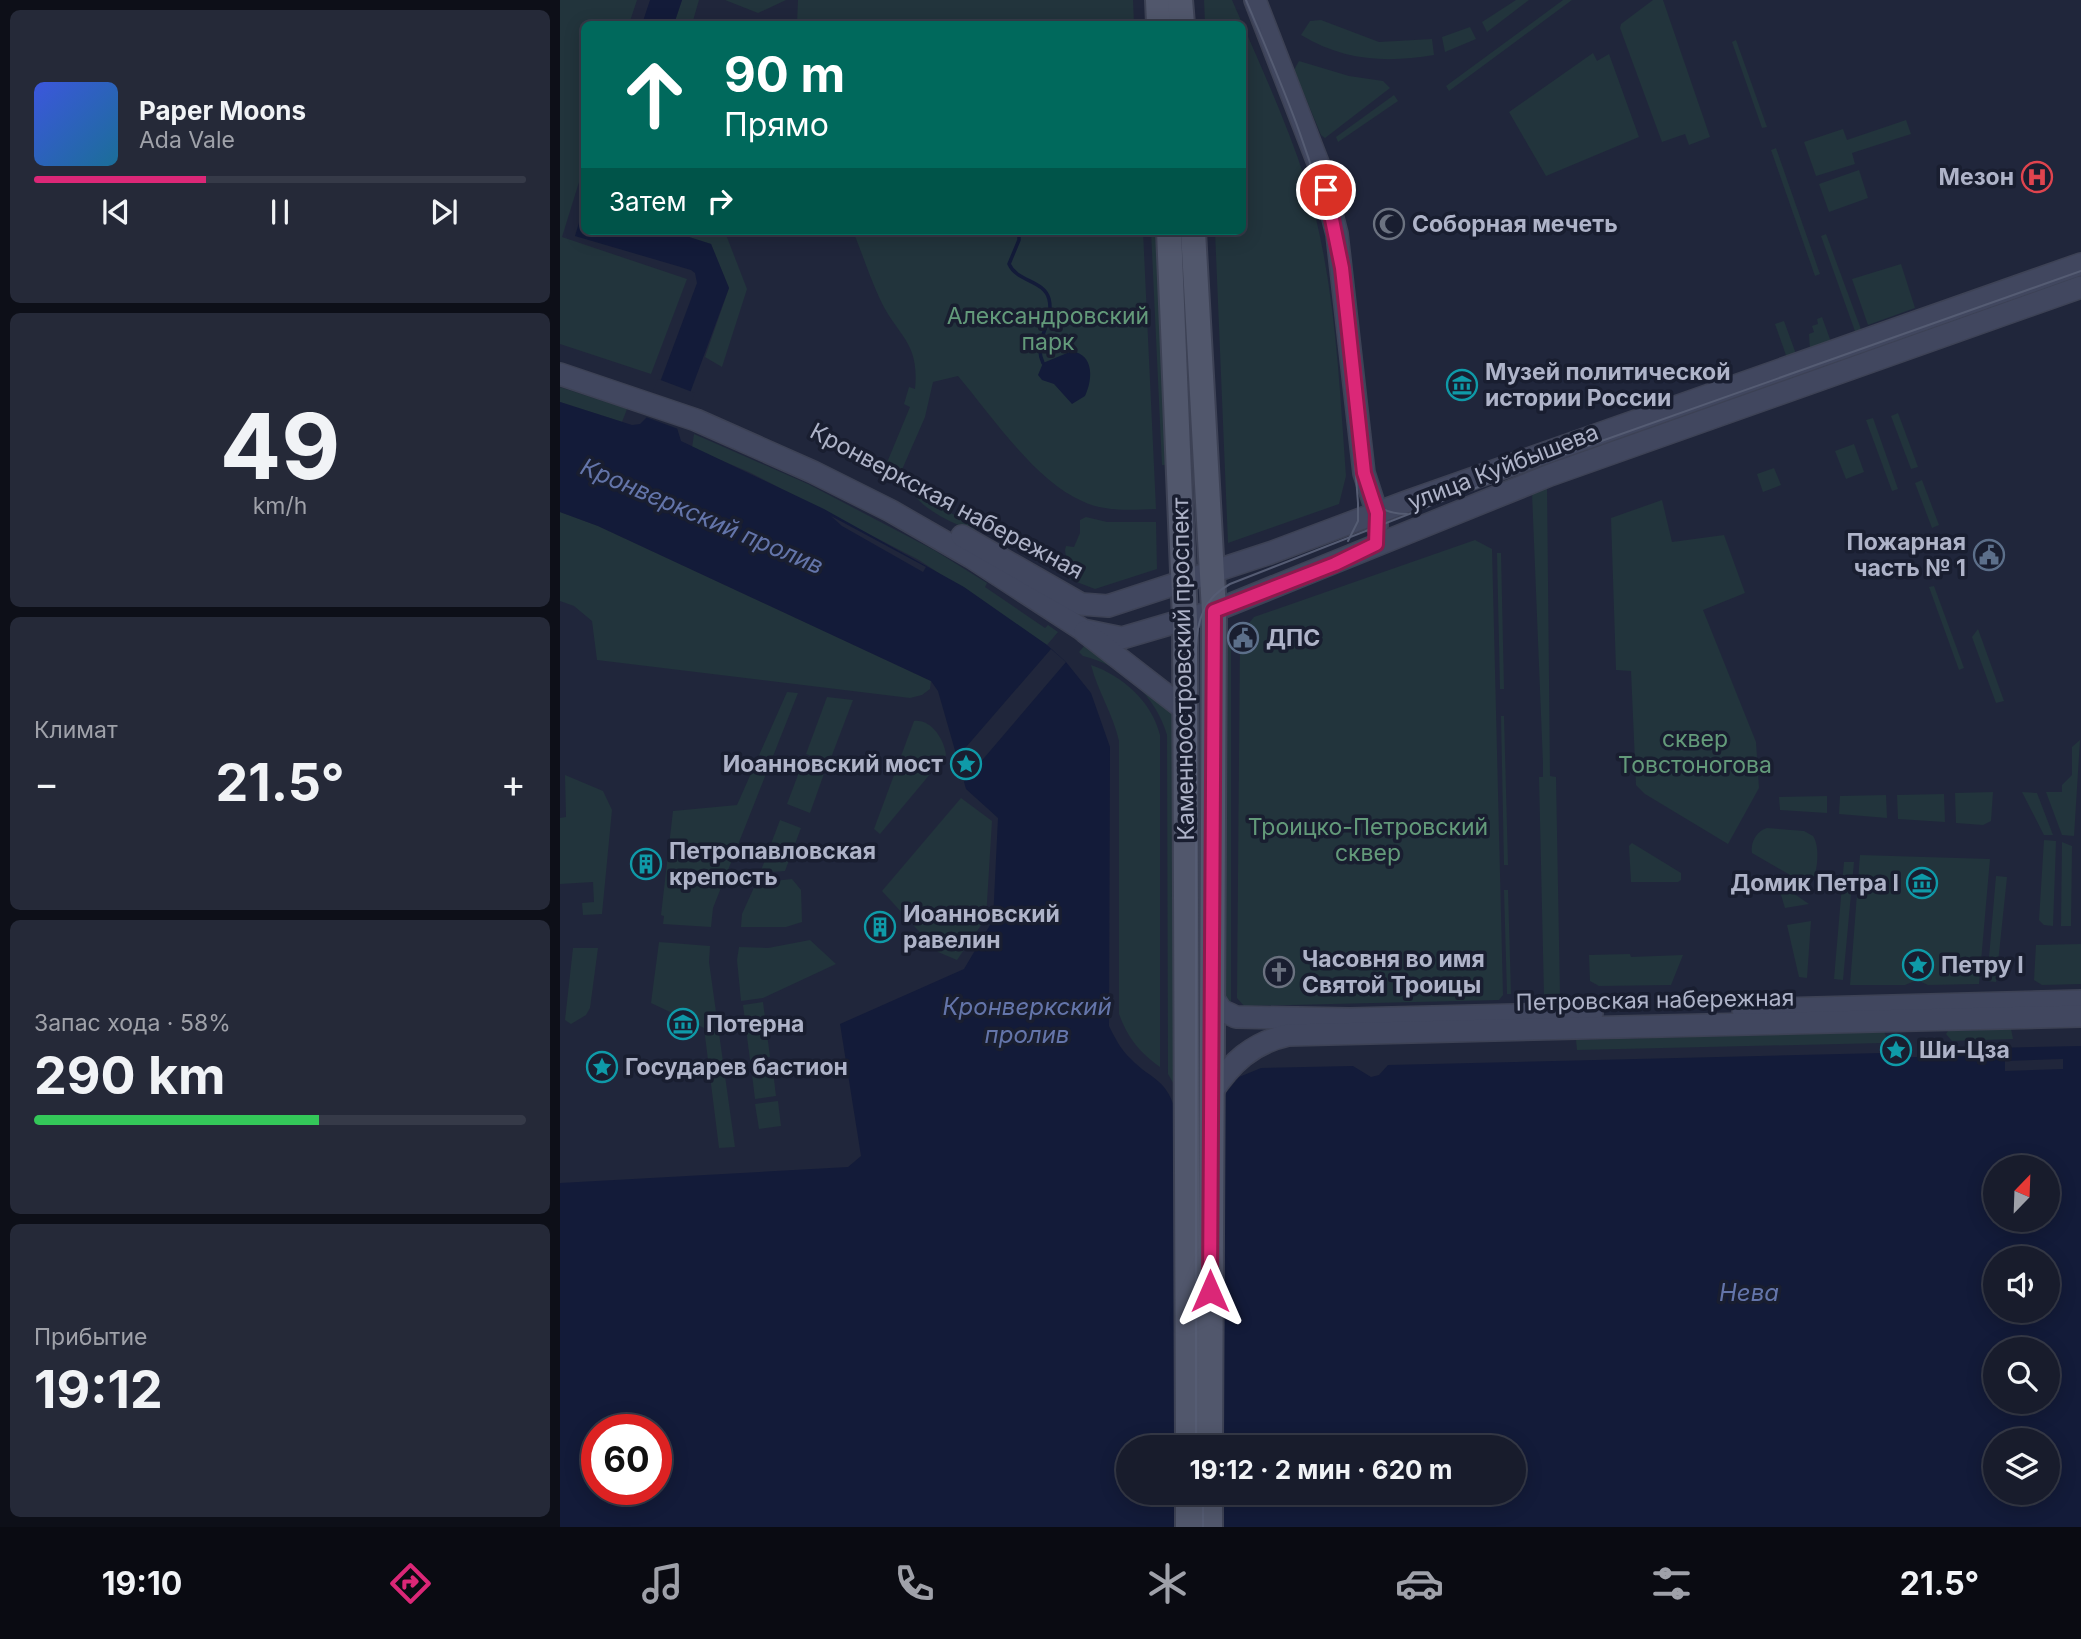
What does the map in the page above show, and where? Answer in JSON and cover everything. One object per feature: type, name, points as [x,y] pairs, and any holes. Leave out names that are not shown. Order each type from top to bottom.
[{"type":"main road","points":[[1158,0],[1159,21]]},
{"type":"main road","points":[[1180,0],[1182,21]]},
{"type":"main road","points":[[1255,0],[1304,121],[1320,168],[1337,234],[1364,473],[1377,513],[1376,544]]},
{"type":"main road","name":"Каменноостровский проспект","points":[[1169,235],[1185,582],[1184,708],[1203,1103]]},
{"type":"main road","name":"Каменноостровский проспект","points":[[1193,235],[1214,611],[1214,999],[1203,1103]]},
{"type":"main road","name":"улица Куйбышева","points":[[1212,573],[2081,264]]},
{"type":"main road","name":"улица Куйбышева","points":[[1185,620],[1335,564],[1376,544],[1550,475],[2081,287]]},
{"type":"main road","points":[[560,359],[698,414]]},
{"type":"main road","points":[[560,374],[642,393]]},
{"type":"main road","name":"Кронверкская набережная","points":[[698,414],[884,492],[1081,604],[1108,606],[1212,573]]},
{"type":"main road","name":"Кронверкская набережная","points":[[698,414],[891,511],[992,570],[1083,631],[1122,638],[1185,620]]},
{"type":"main road","points":[[1083,631],[1184,708]]},
{"type":"main road","name":"Петровская набережная","points":[[1214,999],[1229,1016],[1288,1035],[2081,1016]]},
{"type":"main road","name":"Петровская набережная","points":[[1203,1103],[1241,1056],[1272,1028],[1350,1019],[2081,1001]]},
{"type":"main road","points":[[1189,1435],[1203,1103]]},
{"type":"main road","points":[[1203,1103],[1210,1435]]},
{"type":"main road","points":[[1188,1505],[1188,1527]]},
{"type":"main road","points":[[1210,1505],[1210,1527]]},
{"type":"green space","points":[[560,0],[637,0],[630,21],[581,21],[581,176],[562,237],[687,279],[651,374],[560,344]]},
{"type":"green space","points":[[682,0],[699,0],[693,21],[675,21]]},
{"type":"green space","points":[[725,0],[786,0],[758,13]]},
{"type":"green space","points":[[798,0],[1133,0],[1134,21],[797,21]]},
{"type":"green space","points":[[1204,0],[1232,0],[1241,21],[1205,21]]},
{"type":"green space","points":[[1516,0],[1529,0],[1487,32],[1482,22]]},
{"type":"green space","points":[[1563,0],[1572,0],[1449,91],[1446,86]]},
{"type":"green space","points":[[1653,0],[1663,0],[1710,137],[1689,145],[1685,134],[1662,142],[1620,28],[1621,24]]},
{"type":"green space","points":[[1321,20],[1379,42],[1432,39],[1434,55],[1383,59],[1333,50],[1301,35],[1310,21]]},
{"type":"green space","points":[[1470,27],[1476,39],[1445,52],[1442,37]]},
{"type":"green space","points":[[1246,32],[1281,113],[1316,218],[1330,291],[1346,476],[1339,504],[1228,543],[1215,235],[1246,235]]},
{"type":"green space","points":[[1736,40],[1767,127],[1762,128],[1732,42]]},
{"type":"green space","points":[[1593,53],[1597,61],[1609,54],[1639,137],[1546,176],[1509,112]]},
{"type":"green space","points":[[1299,61],[1349,76],[1383,81],[1390,88],[1325,138],[1321,135],[1294,70]]},
{"type":"green space","points":[[1394,95],[1398,101],[1338,142],[1336,137]]},
{"type":"green space","points":[[1906,120],[1911,134],[1852,153],[1855,164],[1816,176],[1804,142],[1843,129],[1847,140]]},
{"type":"green space","points":[[1776,148],[1820,274],[1815,276],[1771,150]]},
{"type":"green space","points":[[1859,170],[1868,198],[1829,212],[1819,184]]},
{"type":"green space","points":[[1826,234],[1862,332],[1856,334],[1821,236]]},
{"type":"green space","points":[[683,235],[726,235],[747,289],[722,367],[705,357],[729,288],[711,244]]},
{"type":"green space","name":"Александровский парк","points":[[855,235],[1143,235],[1156,509],[1118,509],[1091,505],[1047,479],[1015,446],[958,376],[933,382],[925,417],[901,472],[886,465],[910,407],[904,404],[909,387],[915,389],[916,373],[910,349],[879,297]]},
{"type":"green space","points":[[1151,235],[1157,235],[1167,465],[1162,465]]},
{"type":"green space","points":[[1901,264],[1915,308],[1868,325],[1852,279]]},
{"type":"green space","points":[[1822,317],[1831,342],[1810,350],[1809,334],[1814,332],[1812,326],[1818,324],[1817,319]]},
{"type":"green space","points":[[1784,321],[1796,354],[1787,358],[1775,324]]},
{"type":"green space","points":[[560,387],[627,409],[622,422],[560,402]]},
{"type":"green space","points":[[1898,413],[1918,467],[1911,469],[1891,416]]},
{"type":"green space","points":[[1873,418],[1898,489],[1892,491],[1866,420]]},
{"type":"green space","points":[[694,434],[808,484],[934,550],[987,583],[985,587],[1045,628],[1048,625],[1058,632],[1047,645],[919,560],[749,472],[692,448]]},
{"type":"green space","points":[[1854,444],[1864,472],[1846,479],[1835,451]]},
{"type":"green space","points":[[1774,468],[1781,485],[1763,492],[1757,474]]},
{"type":"green space","points":[[1922,480],[1939,525],[1932,528],[1915,483]]},
{"type":"green space","points":[[1547,483],[1550,776],[1556,777],[1560,995],[1544,996],[1539,777],[1543,777],[1543,764],[1532,493]]},
{"type":"green space","points":[[912,490],[978,529],[962,526],[940,516],[922,503]]},
{"type":"green space","name":"сквер Товстоногова","points":[[1662,500],[1672,542],[1724,535],[1745,593],[1703,610],[1756,742],[1759,788],[1728,844],[1645,794],[1636,785],[1631,671],[1616,670],[1611,518]]},
{"type":"green space","points":[[560,512],[598,526],[931,681],[930,689],[922,695],[910,698],[597,660],[592,621],[574,606],[560,601]]},
{"type":"green space","points":[[1086,517],[1107,522],[1156,522],[1157,569],[1095,589],[1069,579],[1066,546],[1074,547],[1080,533],[1080,520]]},
{"type":"green space","name":"Троицко-Петровский сквер","points":[[1475,540],[1492,549],[1503,995],[1499,1000],[1244,1006],[1237,998],[1240,634],[1254,617]]},
{"type":"green space","points":[[1497,553],[1501,553],[1504,689],[1500,689]]},
{"type":"green space","points":[[1934,586],[1964,668],[1959,670],[1929,587]]},
{"type":"green space","points":[[1978,629],[2004,701],[1996,703],[1972,637]]},
{"type":"green space","points":[[1227,639],[1231,640],[1231,1001],[1225,1001]]},
{"type":"green space","points":[[1086,644],[1173,712],[1173,1032],[1179,1093],[1168,1074],[1167,735],[1155,707],[1146,695],[1124,675],[1097,660],[1083,656],[1079,652]]},
{"type":"green space","points":[[1091,665],[1125,683],[1143,701],[1160,735],[1160,1067],[1135,1044],[1119,1014],[1119,741]]},
{"type":"green space","points":[[787,692],[798,693],[713,908],[711,927],[663,924],[664,916],[661,915],[673,811],[737,805]]},
{"type":"green space","points":[[827,697],[853,700],[829,763],[806,754]]},
{"type":"green space","points":[[1501,716],[1504,716],[1508,865],[1504,865]]},
{"type":"green space","points":[[914,721],[926,723],[936,731],[946,755],[880,834],[874,829]]},
{"type":"green space","points":[[2080,740],[2074,836],[2062,835],[2046,792],[2062,792],[2062,785],[2072,775],[2072,747]]},
{"type":"green space","points":[[804,759],[826,768],[810,813],[787,804]]},
{"type":"green space","points":[[565,775],[603,791],[612,810],[602,914],[583,915],[582,903],[594,902],[593,882],[560,884],[560,818],[566,817]]},
{"type":"green space","points":[[1993,792],[1991,821],[1983,825],[1956,823],[1955,793]]},
{"type":"green space","points":[[2022,792],[2037,793],[2053,835],[2044,835]]},
{"type":"green space","points":[[1944,794],[1945,822],[1898,819],[1897,795]]},
{"type":"green space","points":[[1886,795],[1887,818],[1839,814],[1840,796]]},
{"type":"green space","points":[[1827,796],[1827,813],[1780,810],[1779,797]]},
{"type":"green space","points":[[961,798],[992,821],[986,918],[957,960],[938,952],[882,891]]},
{"type":"green space","points":[[780,820],[801,828],[785,871],[760,873]]},
{"type":"green space","points":[[1767,828],[1804,831],[1813,836],[1817,846],[1817,860],[1811,883],[1804,883],[1752,853],[1755,838]]},
{"type":"green space","points":[[2044,840],[2056,841],[2053,926],[2044,925],[2039,920]]},
{"type":"green space","points":[[2062,842],[2072,846],[2071,926],[2061,926]]},
{"type":"green space","points":[[1632,843],[1681,873],[1681,880],[1631,882],[1629,846]]},
{"type":"green space","points":[[1860,855],[1990,859],[1979,984],[1928,985],[1917,980],[1905,985],[1850,985]]},
{"type":"green space","points":[[1844,862],[1854,862],[1843,980],[1834,979]]},
{"type":"green space","points":[[1996,876],[2007,877],[1996,982],[1987,981]]},
{"type":"green space","points":[[792,879],[801,890],[802,922],[786,927],[741,927],[742,914],[756,883]]},
{"type":"green space","points":[[1777,882],[1809,904],[1785,908]]},
{"type":"green space","points":[[1504,890],[1508,890],[1511,994],[1507,994]]},
{"type":"green space","points":[[1811,921],[1807,978],[1799,977],[1787,925]]},
{"type":"green space","points":[[810,940],[836,964],[763,998],[741,1001],[737,960],[739,947],[768,948]]},
{"type":"green space","points":[[659,942],[710,946],[709,962],[735,1147],[719,1148],[704,1028],[651,1003]]},
{"type":"green space","points":[[2081,944],[2081,984],[2042,985],[2034,980],[2036,945]]},
{"type":"green space","points":[[573,948],[598,948],[590,1008],[586,1015],[571,1024],[565,1020]]},
{"type":"green space","points":[[1630,954],[1631,957],[1683,955],[1671,985],[1599,986],[1590,981],[1589,955]]},
{"type":"green space","points":[[763,1002],[770,1057],[750,1060],[743,1005]]},
{"type":"green space","points":[[2011,1029],[2013,1039],[1952,1041],[1946,1034],[1948,1031]]},
{"type":"green space","points":[[1884,1032],[1887,1038],[1882,1043],[1577,1050],[1576,1040]]},
{"type":"green space","points":[[772,1063],[776,1096],[755,1099],[751,1066]]},
{"type":"green space","points":[[778,1101],[781,1126],[759,1129],[755,1104]]},
{"type":"water","points":[[650,0],[682,0],[675,21],[643,21]]},
{"type":"water","name":"Нева","points":[[581,216],[581,235],[683,235],[711,244],[729,288],[677,428],[681,441],[824,509],[964,587],[1047,645],[1066,662],[1091,693],[1110,747],[1109,1026],[1127,1055],[1167,1091],[1175,1109],[1222,1109],[1226,1093],[1239,1077],[1261,1068],[1353,1066],[1371,1077],[1379,1075],[1388,1065],[1882,1053],[1888,1058],[1946,1056],[1950,1049],[2081,1046],[2081,1527],[560,1527],[560,1183],[848,1167],[861,1156],[840,1024],[964,969],[993,920],[998,818],[966,789],[938,691],[931,681],[598,526],[560,512],[560,402],[632,425],[640,424],[647,417],[697,283],[695,273],[575,236]]},
{"type":"water","points":[[1072,351],[1084,357],[1090,375],[1085,396],[1072,404],[1054,384],[1042,380],[1038,375],[1043,363]]},
{"type":"pier","points":[[658,379],[695,393],[681,430],[643,416]]},
{"type":"pier","points":[[831,516],[926,567],[923,572],[842,526]]},
{"type":"pier","points":[[1051,649],[1066,662],[961,785],[954,761]]},
{"type":"pier","points":[[2063,1059],[2063,1069],[2005,1071],[2005,1061]]},
{"type":"waterway","points":[[1019,235],[1009,264],[1018,274],[1042,288],[1049,299],[1049,316],[1040,347],[1043,363]]},
{"type":"tram line","points":[[1246,0],[1304,146],[1330,237],[1345,336],[1358,503],[1358,521],[1348,541]]},
{"type":"tram line","points":[[1196,1435],[1196,648],[1200,619],[1208,603],[1230,584],[1545,461],[2081,271]]},
{"type":"tram line","points":[[1359,481],[1366,495],[1377,506],[1390,512],[1407,514]]},
{"type":"tram line","points":[[1203,1505],[1203,1527]]},
{"type":"place","name":"Мезон","points":[[2037,177]]},
{"type":"place","name":"Соборная мечеть","points":[[1389,224]]},
{"type":"place","name":"Музей политической истории России","points":[[1462,385]]},
{"type":"place","name":"Пожарная часть № 1","points":[[1989,555]]},
{"type":"place","name":"ДПС","points":[[1243,638]]},
{"type":"place","name":"Иоанновский мост","points":[[966,764]]},
{"type":"place","name":"Петропавловская крепость","points":[[646,864]]},
{"type":"place","name":"Домик Петра I","points":[[1922,883]]},
{"type":"place","name":"Иоанновский равелин","points":[[880,927]]},
{"type":"place","name":"Петру I","points":[[1918,965]]},
{"type":"place","name":"Часовня во имя Святой Троицы","points":[[1279,972]]},
{"type":"place","name":"Потерна","points":[[683,1024]]},
{"type":"place","name":"Ши-Цза","points":[[1896,1050]]},
{"type":"place","name":"Государев бастион","points":[[602,1067]]},
{"type":"route","points":[[1210,1291],[1210,1108],[1214,999],[1214,611],[1335,564],[1376,544],[1377,513],[1364,473],[1342,268],[1326,190]]},
{"type":"water label","name":"Кронверкский пролив","points":[[702,516]]},
{"type":"water label","name":"Кронверкский пролив","points":[[1027,1020]]}]
